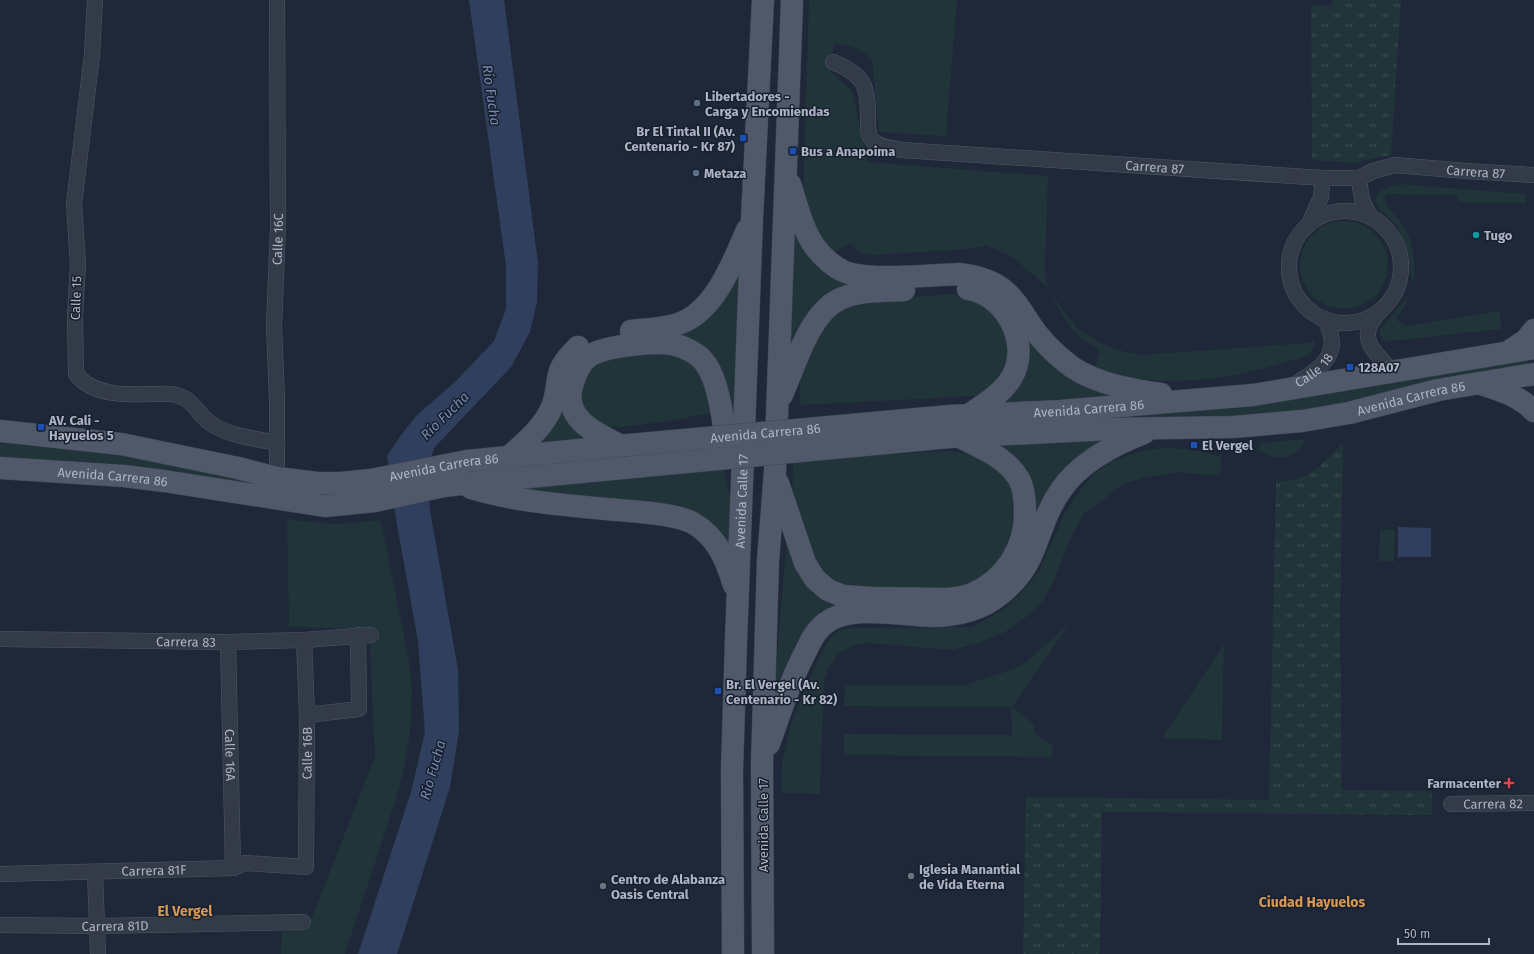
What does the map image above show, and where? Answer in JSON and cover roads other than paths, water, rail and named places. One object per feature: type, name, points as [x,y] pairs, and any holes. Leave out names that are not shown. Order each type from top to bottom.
[{"type":"main road","name":"Avenida Calle 17","points":[[733,954],[732,770],[752,218],[763,0]]},
{"type":"main road","name":"Avenida Calle 17","points":[[763,954],[762,764],[768,561],[775,471],[792,0]]},
{"type":"main road","points":[[785,170],[802,218],[815,246],[826,259],[842,271],[874,277],[959,274],[986,280],[1006,291],[1013,298],[1039,335],[1073,368],[1105,382],[1124,388],[1200,399]]},
{"type":"main road","points":[[510,456],[532,435],[547,417],[556,395],[560,372],[569,357],[578,347],[590,339],[605,334],[667,327],[690,319],[706,306],[717,290],[735,257],[752,218]]},
{"type":"main road","points":[[775,471],[805,563],[815,579],[828,590],[844,596],[941,600],[960,598],[972,594],[984,587],[1007,566],[1016,554],[1025,528],[1023,490],[1019,480],[1012,470],[996,456],[957,426],[996,395],[1008,383],[1016,367],[1018,357],[1018,342],[1011,321],[993,301],[974,290],[954,288],[877,292],[852,295],[839,299],[817,318],[808,331],[777,407]]},
{"type":"main road","points":[[1506,353],[1526,340],[1534,330]]},
{"type":"main road","points":[[625,445],[589,428],[581,421],[573,410],[570,401],[571,391],[580,366],[588,357],[600,350],[616,347],[659,343],[671,344],[690,351],[704,361],[710,369],[714,379],[741,525]]},
{"type":"main road","name":"Avenida Carrera 86","points":[[0,468],[116,475],[325,506],[375,501],[452,485],[623,468],[957,426],[1060,411],[1253,395],[1284,391],[1534,348]]},
{"type":"main road","name":"Avenida Carrera 86","points":[[0,431],[141,447],[277,478],[317,483],[341,483],[371,480],[444,465],[510,456],[625,445],[957,426],[1154,428],[1233,427],[1302,422],[1349,413],[1438,390],[1534,374]]},
{"type":"main road","points":[[1480,383],[1517,398],[1526,403],[1534,411]]},
{"type":"main road","points":[[762,764],[801,661],[814,634],[822,626],[837,616],[864,612],[946,615],[967,611],[996,598],[1014,581],[1026,564],[1049,510],[1070,478],[1090,461],[1110,448],[1154,428]]},
{"type":"main road","points":[[452,485],[558,505],[673,516],[683,519],[709,534],[717,544],[729,568],[738,598]]},
{"type":"street","name":"Calle 15","points":[[95,0],[92,55],[74,204],[78,264],[76,374],[82,382],[101,391],[141,394],[174,394],[186,397],[206,420],[214,426],[236,434],[277,443]]},
{"type":"street","name":"Calle 16C","points":[[277,0],[278,228],[274,326],[277,400],[277,478]]},
{"type":"street","name":"Carrera 87","points":[[833,62],[849,68],[860,78],[866,89],[869,136],[880,146],[910,150],[1323,178],[1359,178],[1373,171],[1395,165],[1466,172],[1534,175]]},
{"type":"street","points":[[1309,224],[1321,197],[1323,178]]},
{"type":"street","points":[[1359,178],[1364,207],[1370,217]]},
{"type":"street","points":[[1381,310],[1368,318],[1354,322],[1339,322],[1324,318],[1312,311],[1301,301],[1293,288],[1290,273],[1290,258],[1294,245],[1300,234],[1309,224],[1323,215],[1339,211],[1355,212],[1370,217],[1382,225],[1398,248],[1401,262],[1400,276],[1396,290],[1390,301],[1369,324],[1368,335],[1370,347],[1393,372]]},
{"type":"street","name":"Calle 18","points":[[1284,391],[1319,368],[1328,357],[1332,347],[1331,336],[1324,318]]},
{"type":"street","name":"Carrera 83","points":[[0,639],[228,642],[304,640],[364,635],[359,709],[307,714]]},
{"type":"street","name":"Calle 16B","points":[[304,640],[307,714],[306,867]]},
{"type":"street","name":"Calle 16A","points":[[228,642],[232,868]]},
{"type":"street","name":"Carrera 82","points":[[1451,804],[1534,803]]},
{"type":"street","name":"Carrera 81F","points":[[0,874],[232,868],[245,863],[306,867]]},
{"type":"street","points":[[95,872],[98,954]]},
{"type":"street","name":"Carrera 81D","points":[[0,925],[98,926],[303,922]]},
{"type":"water","name":"Río Fucha","points":[[469,0],[504,0],[538,263],[537,302],[530,332],[511,367],[434,448],[426,474],[430,510],[458,670],[459,731],[450,787],[397,954],[358,954],[411,792],[425,732],[418,641],[396,519],[387,456],[417,415],[455,382],[494,341],[506,309],[506,266]]},
{"type":"water","points":[[1398,527],[1431,528],[1431,557],[1398,557]]},
{"type":"place","name":"Libertadores - Carga y Encomiendas","points":[[697,103]]},
{"type":"place","name":"Br El Tintal II (Av. Centenario - Kr 87)","points":[[743,138]]},
{"type":"place","name":"Bus a Anapoima","points":[[793,151]]},
{"type":"place","name":"Metaza","points":[[696,173]]},
{"type":"place","name":"Tugo","points":[[1476,235]]},
{"type":"place","name":"128A07","points":[[1350,367]]},
{"type":"place","name":"AV. Cali - Hayuelos 5","points":[[41,427]]},
{"type":"place","name":"El Vergel","points":[[1194,445]]},
{"type":"place","name":"Br. El Vergel (Av. Centenario - Kr 82)","points":[[718,691]]},
{"type":"place","name":"Farmacenter","points":[[1509,783]]},
{"type":"place","name":"Iglesia Manantial de Vida Eterna","points":[[911,876]]},
{"type":"place","name":"Centro de Alabanza Oasis Central","points":[[603,886]]},
{"type":"district","name":"Ciudad Hayuelos","points":[[1312,902]]},
{"type":"district","name":"El Vergel","points":[[185,911]]}]
